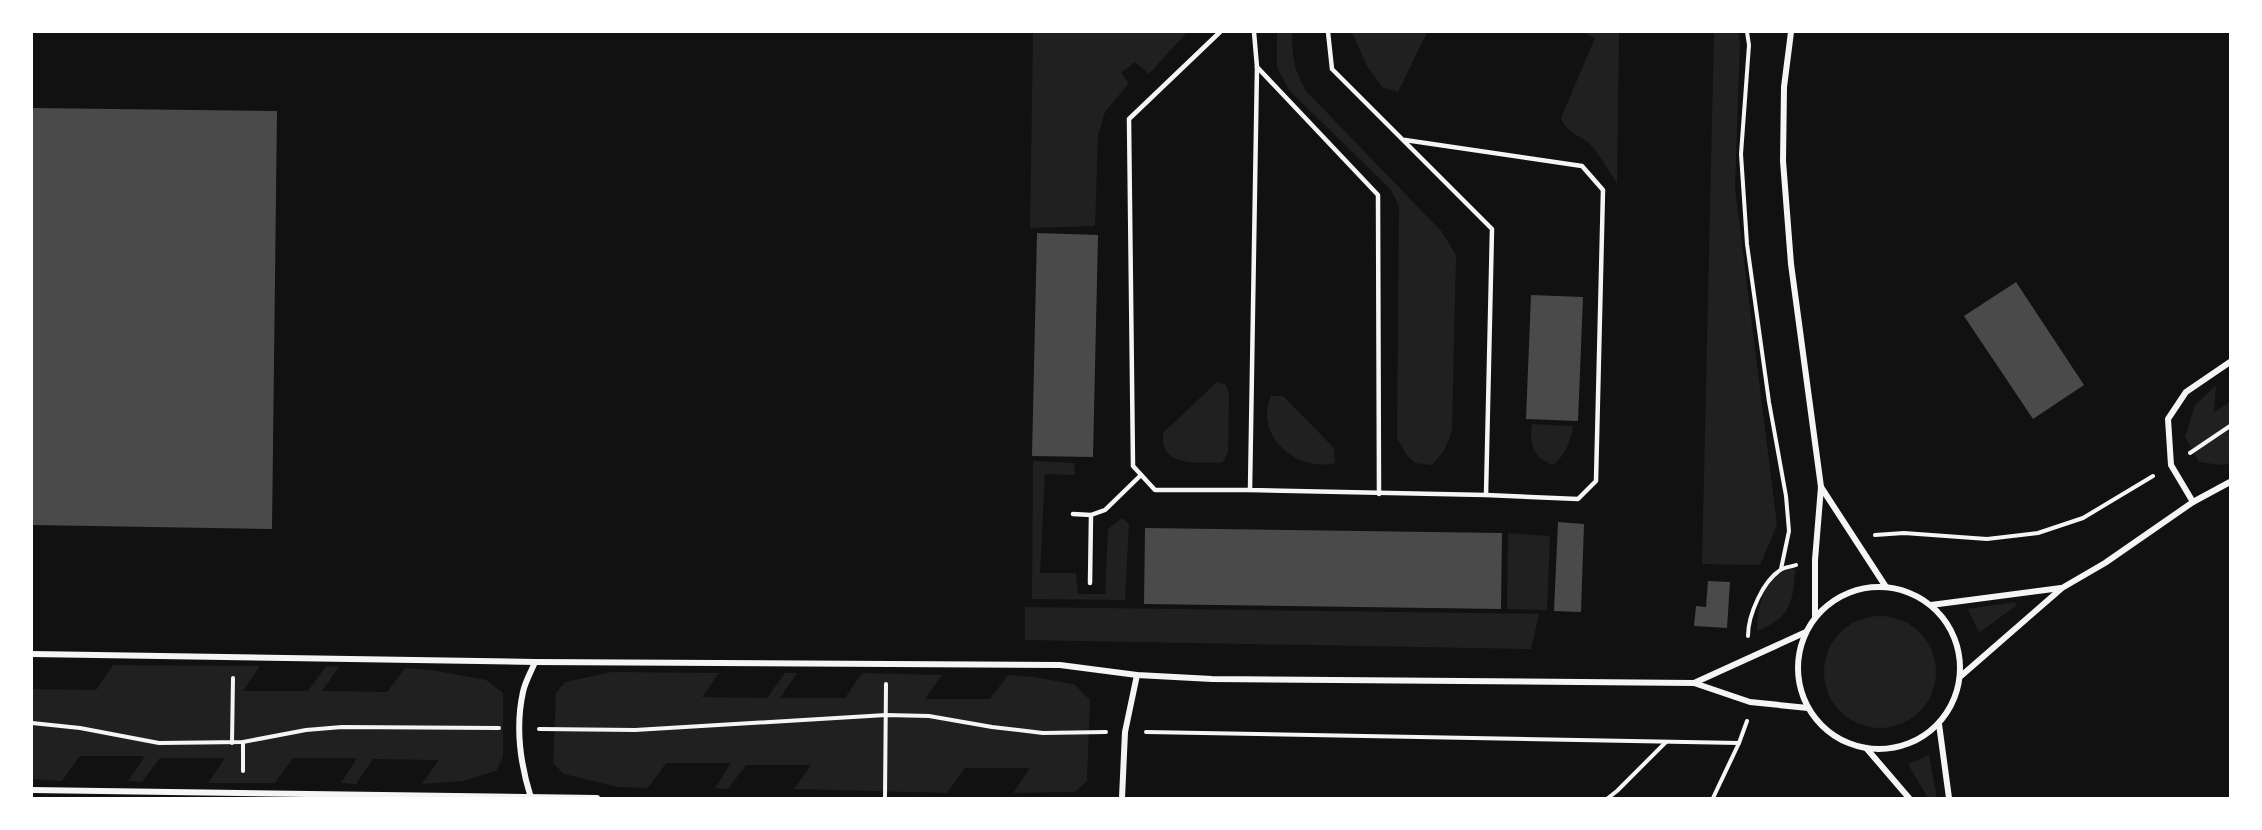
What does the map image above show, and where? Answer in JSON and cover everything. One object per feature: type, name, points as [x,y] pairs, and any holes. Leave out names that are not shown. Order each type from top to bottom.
[{"type":"street","points":[[1791,32],[1784,87],[1782,161],[1791,264],[1821,487],[1815,560],[1815,618]]},
{"type":"street","points":[[2193,501],[2171,465],[2168,419],[2186,392],[2230,362]]},
{"type":"street","points":[[1961,676],[2062,588],[2105,563],[2193,501],[2230,482]]},
{"type":"street","points":[[1821,487],[1886,587]]},
{"type":"street","points":[[1886,587],[1910,593],[1931,605],[1948,625],[1959,649],[1961,676],[1954,702],[1939,724],[1918,740],[1893,748],[1867,749],[1844,741],[1823,728],[1808,708],[1799,683],[1798,657],[1806,632],[1815,618],[1835,600],[1859,589],[1886,587]]},
{"type":"street","points":[[1931,605],[2062,588]]},
{"type":"street","points":[[1694,683],[1806,632]]},
{"type":"street","points":[[32,654],[886,666],[1060,665],[1137,675],[1212,679],[1694,683],[1750,702],[1808,708]]},
{"type":"street","points":[[531,798],[522,768],[519,729],[523,691],[535,662]]},
{"type":"street","points":[[1122,798],[1125,732],[1137,675]]},
{"type":"street","points":[[1939,724],[1949,798]]},
{"type":"street","points":[[1867,749],[1909,798]]},
{"type":"street","points":[[32,790],[597,798]]},
{"type":"lane","points":[[1220,32],[1129,119],[1133,466],[1155,490],[1486,495],[1578,499],[1596,481],[1603,190],[1582,166],[1404,140]]},
{"type":"lane","points":[[1250,490],[1257,67],[1254,32]]},
{"type":"lane","points":[[1328,32],[1332,69],[1492,229],[1486,495]]},
{"type":"lane","points":[[1257,67],[1378,195],[1379,494]]},
{"type":"lane","points":[[1073,514],[1091,515],[1105,510],[1141,475]]},
{"type":"lane","points":[[1090,584],[1091,515]]},
{"type":"path","points":[[1747,32],[1749,45],[1741,154],[1747,244],[1769,402],[1786,496],[1789,531],[1781,570]]},
{"type":"path","points":[[1857,543],[1878,534],[1895,533],[1987,539],[2038,533],[2083,518],[2230,426]]},
{"type":"path","points":[[1750,658],[1748,625],[1752,608],[1766,586],[1781,570],[1815,560]]},
{"type":"path","points":[[232,743],[233,657]]},
{"type":"path","points":[[885,798],[886,666]]},
{"type":"path","points":[[1713,798],[1747,723],[1750,702]]},
{"type":"path","points":[[32,723],[80,728],[159,743],[232,743],[306,730],[342,727],[635,730],[886,715],[929,716],[1043,733],[1125,732],[1739,743]]},
{"type":"path","points":[[1608,798],[1667,741]]},
{"type":"path","points":[[243,742],[243,794]]},
{"type":"shaded area","points":[[1033,32],[1187,32],[1149,74],[1135,62],[1121,73],[1129,83],[1105,112],[1098,136],[1095,226],[1030,228]]},
{"type":"shaded area","points":[[1277,32],[1292,32],[1295,64],[1307,92],[1442,232],[1456,255],[1452,431],[1444,451],[1432,465],[1415,463],[1406,454],[1397,438],[1399,206],[1391,190],[1289,90],[1277,67]]},
{"type":"shaded area","points":[[1352,32],[1427,32],[1398,92],[1382,87],[1367,66]]},
{"type":"shaded area","points":[[1582,32],[1619,32],[1617,183],[1595,150],[1568,129],[1561,118],[1595,38]]},
{"type":"shaded area","points":[[1714,32],[1738,32],[1740,42],[1735,189],[1777,525],[1760,565],[1702,564]]},
{"type":"shaded area","points":[[1217,382],[1226,385],[1229,394],[1228,451],[1224,461],[1220,463],[1191,462],[1174,458],[1167,452],[1163,433]]},
{"type":"shaded area","points":[[2216,385],[2214,412],[2230,402],[2230,463],[2221,465],[2199,462],[2185,437],[2195,405]]},
{"type":"shaded area","points":[[1271,396],[1283,396],[1334,448],[1335,463],[1321,465],[1306,462],[1282,448],[1273,437],[1268,424],[1267,410]]},
{"type":"shaded area","points":[[1532,424],[1573,426],[1567,448],[1553,465],[1541,458],[1534,449],[1531,438]]},
{"type":"shaded area","points":[[1033,461],[1074,463],[1075,475],[1045,474],[1040,573],[1076,573],[1078,594],[1105,594],[1108,529],[1122,518],[1129,524],[1125,600],[1032,599]]},
{"type":"shaded area","points":[[1508,533],[1550,536],[1547,610],[1507,609]]},
{"type":"shaded area","points":[[1786,568],[1795,569],[1793,591],[1788,607],[1777,620],[1757,631],[1763,595],[1772,580]]},
{"type":"shaded area","points":[[2015,602],[2017,605],[1979,633],[1968,609]]},
{"type":"shaded area","points":[[1025,607],[1539,614],[1531,649],[1025,640]]},
{"type":"shaded area","points":[[1880,616],[1902,620],[1920,632],[1932,650],[1936,672],[1932,694],[1920,712],[1902,724],[1880,728],[1858,724],[1840,712],[1828,694],[1824,672],[1828,650],[1840,632],[1858,620]]},
{"type":"shaded area","points":[[113,665],[260,666],[243,691],[308,691],[326,666],[339,667],[322,691],[387,692],[405,668],[432,670],[486,680],[503,693],[503,757],[496,771],[463,781],[422,784],[439,760],[373,759],[356,784],[341,783],[357,758],[293,758],[275,783],[208,783],[225,758],[160,758],[142,782],[128,781],[145,756],[80,756],[62,781],[32,779],[32,689],[96,690]]},
{"type":"shaded area","points":[[612,672],[719,673],[702,697],[767,698],[785,673],[797,673],[780,698],[845,698],[862,673],[942,675],[925,699],[990,699],[1008,675],[1074,684],[1090,700],[1087,781],[1075,792],[1013,793],[1030,768],[965,768],[947,793],[794,789],[811,765],[746,765],[728,789],[715,788],[731,763],[666,763],[648,788],[618,787],[564,774],[553,763],[556,693],[565,682]]},
{"type":"shaded area","points":[[1929,755],[1937,798],[1928,798],[1908,764]]},
{"type":"building","points":[[32,108],[277,111],[272,529],[32,525]]},
{"type":"building","points":[[1037,233],[1098,235],[1093,457],[1032,456]]},
{"type":"building","points":[[2016,282],[2084,385],[2033,419],[1964,316]]},
{"type":"building","points":[[1531,295],[1583,297],[1578,421],[1526,419]]},
{"type":"building","points":[[1558,522],[1584,524],[1581,612],[1554,611]]},
{"type":"building","points":[[1145,528],[1502,533],[1501,609],[1144,604]]},
{"type":"building","points":[[1708,581],[1730,582],[1727,628],[1694,626],[1696,606],[1706,607]]}]
